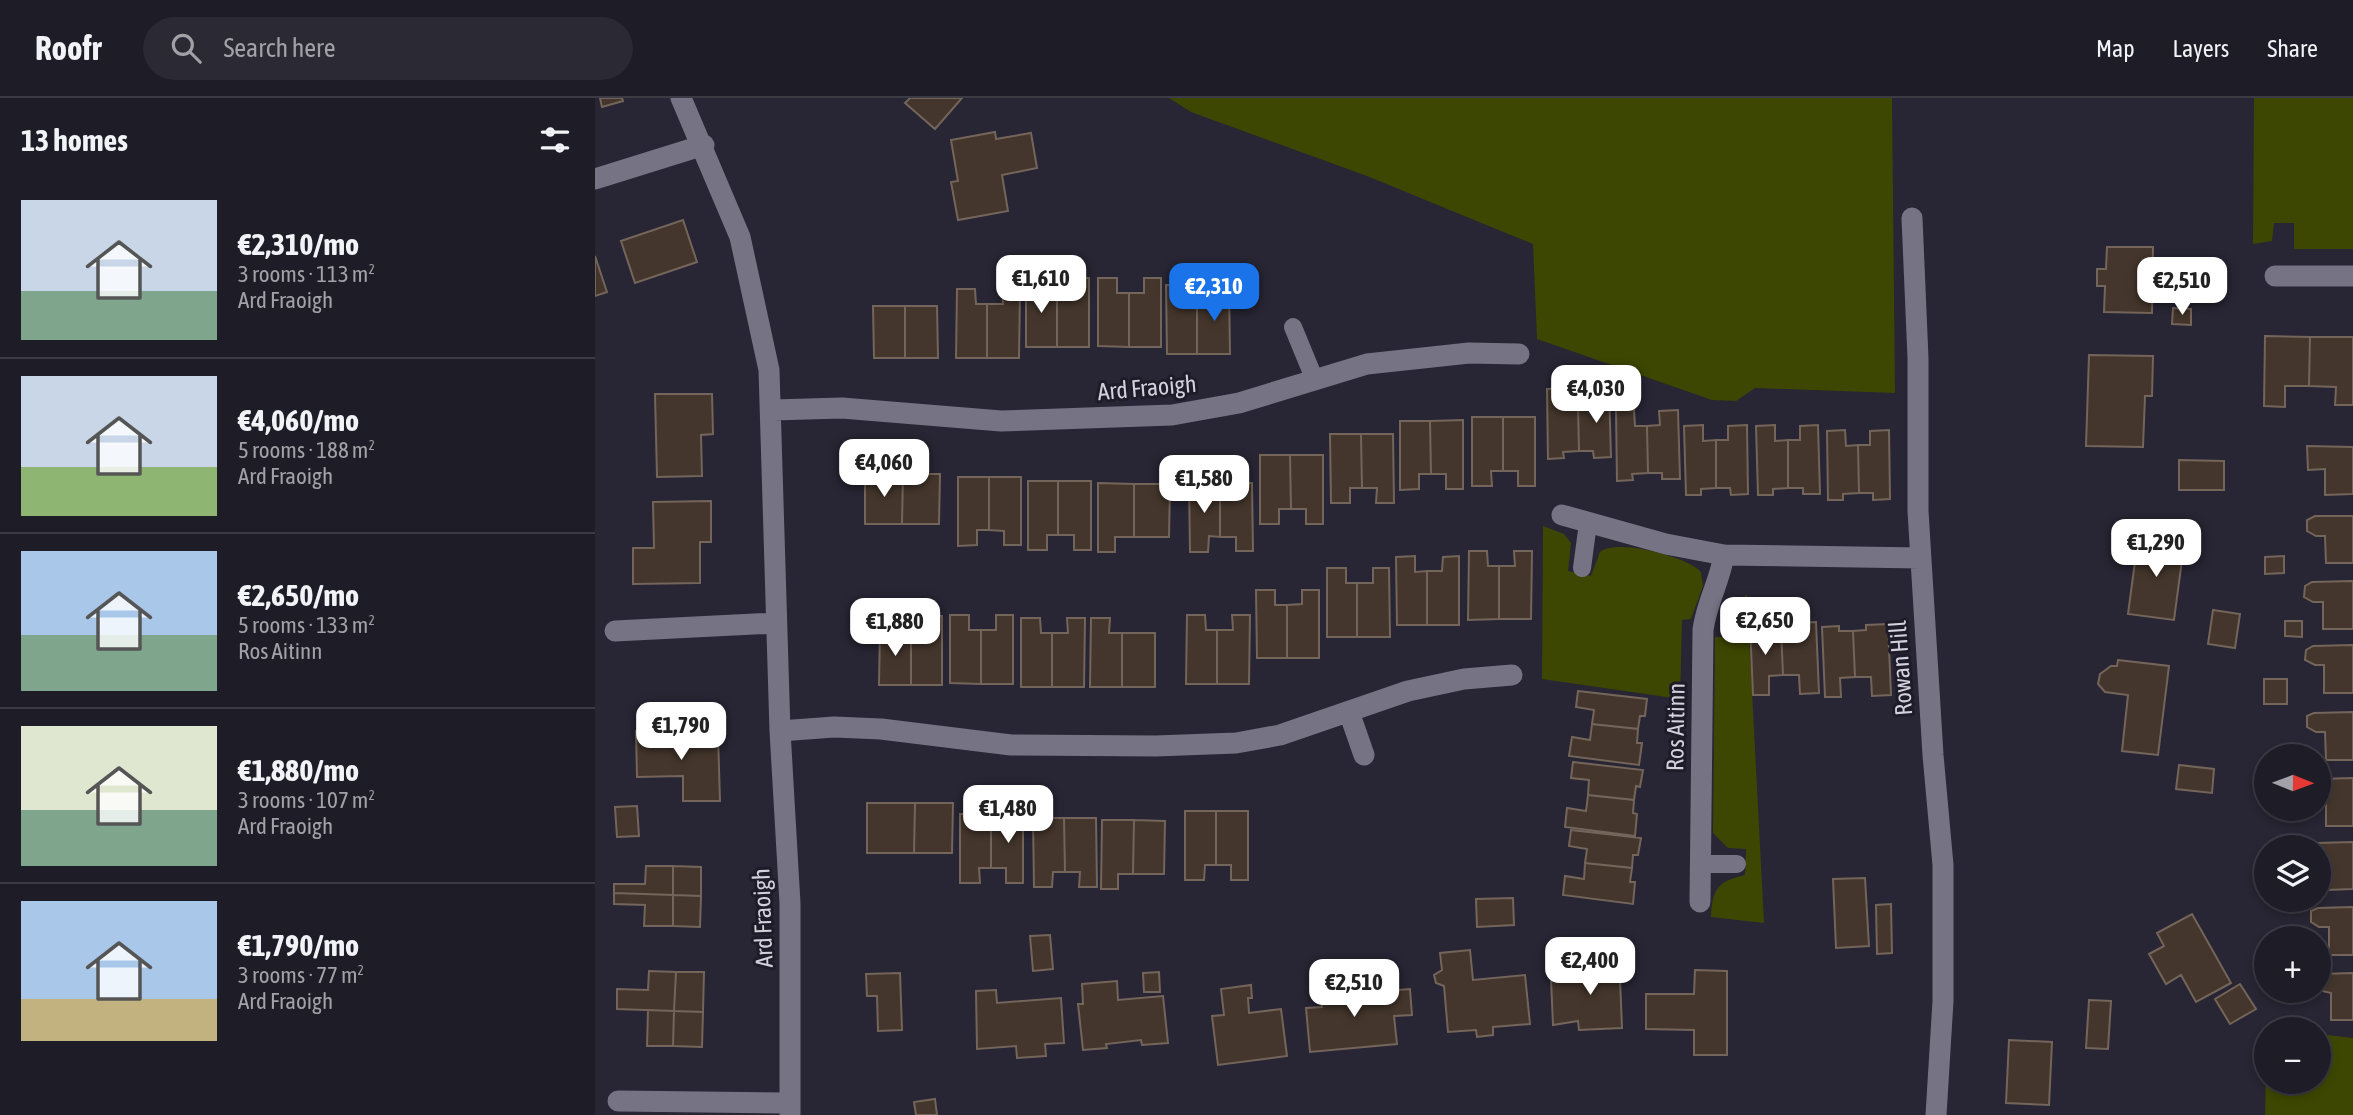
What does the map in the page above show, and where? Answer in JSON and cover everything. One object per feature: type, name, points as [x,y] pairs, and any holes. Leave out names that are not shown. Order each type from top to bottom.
[{"type":"street","name":"Ard Fraoigh","points":[[618,1101],[790,1109],[790,903],[776,623],[773,410],[765,343],[740,237],[704,145],[681,98]]},
{"type":"street","points":[[595,179],[704,145]]},
{"type":"street","name":"Rowan Hill","points":[[1912,218],[1918,358],[1917,484],[1933,755],[1943,865],[1943,1002],[1936,1115]]},
{"type":"street","points":[[2275,276],[2353,276]]},
{"type":"street","name":"Ard Fraoigh","points":[[773,410],[842,408],[1001,421],[1172,415],[1239,403],[1314,378],[1391,360],[1469,353],[1519,354]]},
{"type":"street","points":[[1562,514],[1588,523],[1724,555],[1921,558]]},
{"type":"street","name":"Ros Aitinn","points":[[1700,902],[1703,629],[1705,616],[1720,578],[1724,555]]},
{"type":"street","points":[[615,631],[776,623]]},
{"type":"street","points":[[780,731],[846,727],[937,735],[984,744],[1156,746],[1236,743],[1280,735],[1408,691],[1464,679],[1512,675]]},
{"type":"street","points":[[1349,712],[1364,755]]},
{"type":"lane","points":[[1293,327],[1314,378]]},
{"type":"lane","points":[[1582,568],[1588,523]]},
{"type":"lane","points":[[1700,864],[1737,864]]},
{"type":"green space","points":[[1169,98],[1892,98],[1895,393],[1755,388],[1736,401],[1712,400],[1537,339],[1533,244],[1367,176],[1191,112]]},
{"type":"green space","points":[[2254,98],[2353,98],[2353,249],[2294,249],[2294,223],[2274,223],[2272,241],[2253,244]]},
{"type":"green space","points":[[1543,526],[1564,534],[1571,543],[1568,571],[1591,576],[1600,552],[1621,547],[1668,555],[1694,566],[1701,572],[1703,586],[1691,619],[1682,620],[1680,699],[1542,679]]},
{"type":"green space","points":[[1747,594],[1764,923],[1711,917],[1713,899],[1718,888],[1728,880],[1745,875],[1746,849],[1728,848],[1713,833],[1715,637],[1724,637],[1726,617]]},
{"type":"green space","points":[[2331,1035],[2353,1038],[2353,1115],[2265,1115],[2265,1094],[2331,1094]]},
{"type":"building","points":[[600,98],[622,98],[623,101],[602,107]]},
{"type":"building","points":[[910,98],[962,98],[935,129],[905,103]]},
{"type":"building","points":[[995,132],[996,139],[1031,133],[1037,168],[1002,175],[1008,211],[958,220],[951,182],[958,181],[951,140]]},
{"type":"building","points":[[683,220],[697,262],[635,283],[621,241]]},
{"type":"building","points":[[2107,247],[2153,247],[2152,313],[2104,312],[2105,286],[2097,286],[2097,269],[2106,269]]},
{"type":"building","points":[[595,256],[607,292],[595,296]]},
{"type":"building","points":[[1026,278],[1045,278],[1045,293],[1057,293],[1057,347],[1026,347]]},
{"type":"building","points":[[1072,278],[1089,278],[1089,347],[1057,347],[1057,293],[1072,293]]},
{"type":"building","points":[[1098,278],[1117,278],[1117,293],[1129,293],[1129,347],[1098,346]]},
{"type":"building","points":[[1144,278],[1161,278],[1161,347],[1129,347],[1129,293],[1144,293]]},
{"type":"building","points":[[1166,285],[1186,285],[1186,300],[1197,300],[1197,354],[1167,354]]},
{"type":"building","points":[[1212,285],[1229,285],[1230,354],[1197,354],[1197,300],[1213,300]]},
{"type":"building","points":[[957,289],[975,289],[976,304],[987,304],[987,358],[956,358]]},
{"type":"building","points":[[1002,289],[1020,289],[1019,358],[987,358],[987,304],[1003,304]]},
{"type":"building","points":[[873,306],[905,306],[905,358],[874,358]]},
{"type":"building","points":[[905,306],[937,306],[938,358],[905,358]]},
{"type":"building","points":[[2173,308],[2191,309],[2191,325],[2172,324]]},
{"type":"building","points":[[2265,336],[2310,337],[2309,386],[2285,386],[2285,407],[2264,406]]},
{"type":"building","points":[[2310,337],[2353,337],[2353,405],[2335,405],[2336,387],[2309,386]]},
{"type":"building","points":[[2089,355],[2153,356],[2152,396],[2145,396],[2143,447],[2086,446]]},
{"type":"building","points":[[1566,388],[1566,404],[1578,404],[1579,451],[1563,452],[1564,458],[1548,459],[1547,389]]},
{"type":"building","points":[[1591,389],[1609,389],[1611,457],[1594,458],[1593,451],[1579,451],[1578,404],[1591,404]]},
{"type":"building","points":[[655,394],[712,394],[713,434],[701,435],[702,476],[657,477]]},
{"type":"building","points":[[1616,410],[1634,410],[1635,426],[1647,426],[1648,473],[1632,474],[1633,480],[1617,481]]},
{"type":"building","points":[[1678,410],[1680,479],[1662,479],[1662,473],[1648,473],[1647,426],[1660,425],[1659,411]]},
{"type":"building","points":[[1472,417],[1503,417],[1503,471],[1491,471],[1492,486],[1472,486]]},
{"type":"building","points":[[1503,417],[1535,417],[1535,486],[1518,486],[1518,471],[1503,471]]},
{"type":"building","points":[[1463,420],[1463,489],[1446,489],[1446,474],[1431,474],[1430,421]]},
{"type":"building","points":[[1400,421],[1430,421],[1431,474],[1419,474],[1419,489],[1400,490]]},
{"type":"building","points":[[1703,425],[1703,441],[1716,440],[1716,488],[1701,489],[1701,495],[1686,495],[1684,426]]},
{"type":"building","points":[[1747,425],[1748,494],[1731,495],[1730,488],[1716,488],[1716,440],[1728,440],[1728,426]]},
{"type":"building","points":[[1775,425],[1775,441],[1788,440],[1788,488],[1773,489],[1773,495],[1758,495],[1756,426]]},
{"type":"building","points":[[1818,425],[1820,494],[1803,494],[1803,488],[1788,488],[1788,440],[1800,440],[1800,426]]},
{"type":"building","points":[[1845,430],[1846,446],[1858,445],[1859,493],[1843,494],[1843,500],[1828,500],[1827,431]]},
{"type":"building","points":[[1889,430],[1890,499],[1873,500],[1873,493],[1859,493],[1858,445],[1870,445],[1870,431]]},
{"type":"building","points":[[1330,434],[1361,434],[1362,488],[1350,488],[1350,503],[1331,503]]},
{"type":"building","points":[[1361,434],[1393,434],[1394,503],[1376,503],[1377,488],[1362,488]]},
{"type":"building","points":[[2307,446],[2353,447],[2353,494],[2325,495],[2325,469],[2308,470]]},
{"type":"building","points":[[1260,455],[1290,455],[1291,509],[1279,509],[1279,524],[1260,524]]},
{"type":"building","points":[[1290,455],[1323,455],[1323,524],[1306,524],[1306,509],[1291,509]]},
{"type":"building","points":[[2179,460],[2224,461],[2224,490],[2179,490]]},
{"type":"building","points":[[865,473],[903,474],[902,524],[865,524]]},
{"type":"building","points":[[903,474],[940,474],[939,524],[902,524]]},
{"type":"building","points":[[958,477],[989,477],[989,530],[977,530],[977,545],[958,546]]},
{"type":"building","points":[[989,477],[1021,477],[1021,545],[1004,545],[1004,531],[989,530]]},
{"type":"building","points":[[1028,481],[1058,481],[1058,535],[1047,535],[1047,550],[1028,550]]},
{"type":"building","points":[[1058,481],[1091,481],[1091,550],[1074,550],[1074,535],[1058,535]]},
{"type":"building","points":[[1098,483],[1134,484],[1134,537],[1115,537],[1115,552],[1098,552]]},
{"type":"building","points":[[1189,483],[1220,483],[1220,537],[1209,536],[1208,552],[1190,552]]},
{"type":"building","points":[[1220,483],[1252,483],[1253,551],[1236,551],[1236,537],[1220,537]]},
{"type":"building","points":[[1134,484],[1170,484],[1169,537],[1134,537]]},
{"type":"building","points":[[711,501],[711,542],[700,542],[700,583],[633,584],[633,548],[654,548],[653,502]]},
{"type":"building","points":[[2315,516],[2353,516],[2353,563],[2326,563],[2325,536],[2316,536],[2307,531],[2307,520]]},
{"type":"building","points":[[2138,539],[2184,545],[2174,620],[2128,614]]},
{"type":"building","points":[[1469,551],[1487,551],[1488,566],[1499,566],[1499,619],[1468,620]]},
{"type":"building","points":[[1514,551],[1532,551],[1531,619],[1499,619],[1499,566],[1515,566]]},
{"type":"building","points":[[1415,556],[1415,572],[1427,571],[1427,625],[1397,625],[1396,557]]},
{"type":"building","points":[[1459,556],[1459,625],[1427,625],[1427,571],[1442,571],[1443,557]]},
{"type":"building","points":[[2284,556],[2284,573],[2265,574],[2265,557]]},
{"type":"building","points":[[1327,568],[1346,568],[1346,583],[1357,583],[1357,637],[1327,637]]},
{"type":"building","points":[[1373,568],[1389,568],[1390,637],[1357,637],[1357,583],[1373,583]]},
{"type":"building","points":[[2353,581],[2353,629],[2323,629],[2323,602],[2313,602],[2304,597],[2305,586],[2312,582]]},
{"type":"building","points":[[1256,590],[1275,590],[1275,605],[1287,605],[1287,658],[1257,658]]},
{"type":"building","points":[[1302,590],[1319,590],[1319,658],[1287,658],[1287,605],[1302,604]]},
{"type":"building","points":[[2213,610],[2240,614],[2235,648],[2208,644]]},
{"type":"building","points":[[950,615],[969,615],[969,630],[981,630],[981,684],[950,683]]},
{"type":"building","points":[[996,615],[1013,615],[1013,684],[981,684],[981,630],[996,630]]},
{"type":"building","points":[[1187,615],[1205,615],[1206,630],[1217,630],[1217,684],[1186,684]]},
{"type":"building","points":[[1232,615],[1250,615],[1249,684],[1217,684],[1217,630],[1233,630]]},
{"type":"building","points":[[925,616],[942,616],[942,685],[911,685],[911,631],[926,631]]},
{"type":"building","points":[[1021,618],[1040,618],[1041,633],[1052,633],[1052,687],[1021,687]]},
{"type":"building","points":[[1067,618],[1085,618],[1084,687],[1052,687],[1052,633],[1068,633]]},
{"type":"building","points":[[1091,618],[1110,618],[1109,633],[1122,633],[1122,687],[1090,687]]},
{"type":"building","points":[[2285,621],[2302,621],[2302,637],[2285,636]]},
{"type":"building","points":[[1816,622],[1819,693],[1800,694],[1799,675],[1783,675],[1781,629],[1795,628],[1794,623]]},
{"type":"building","points":[[1768,624],[1767,629],[1781,629],[1783,675],[1769,676],[1769,695],[1753,695],[1750,625]]},
{"type":"building","points":[[1888,624],[1891,695],[1872,696],[1871,677],[1855,677],[1853,631],[1866,630],[1866,625]]},
{"type":"building","points":[[1839,626],[1839,631],[1853,631],[1855,677],[1840,678],[1841,697],[1825,697],[1822,627]]},
{"type":"building","points":[[880,630],[911,631],[911,685],[879,685]]},
{"type":"building","points":[[1122,633],[1155,633],[1155,687],[1122,687]]},
{"type":"building","points":[[2353,645],[2353,693],[2324,693],[2324,665],[2315,665],[2305,660],[2306,650],[2313,646]]},
{"type":"building","points":[[2118,660],[2169,666],[2158,755],[2122,751],[2128,695],[2105,692],[2098,684],[2100,674],[2111,666],[2117,666]]},
{"type":"building","points":[[2264,679],[2287,679],[2287,704],[2264,704]]},
{"type":"building","points":[[1578,691],[1647,699],[1645,716],[1640,716],[1638,729],[1592,724],[1594,710],[1576,707]]},
{"type":"building","points":[[2353,712],[2353,760],[2331,760],[2331,744],[2325,744],[2325,732],[2316,732],[2307,727],[2307,716],[2314,713]]},
{"type":"building","points":[[1592,724],[1638,729],[1637,743],[1642,743],[1639,765],[1569,756],[1572,737],[1590,740]]},
{"type":"building","points":[[673,730],[673,737],[718,736],[720,801],[683,801],[683,776],[637,777],[636,731]]},
{"type":"building","points":[[1573,762],[1643,770],[1640,787],[1636,786],[1634,800],[1588,795],[1589,780],[1571,778]]},
{"type":"building","points":[[2179,765],[2214,769],[2212,793],[2176,789]]},
{"type":"building","points":[[2353,778],[2353,826],[2326,826],[2326,821],[2331,821],[2331,779]]},
{"type":"building","points":[[1588,795],[1634,800],[1633,813],[1637,814],[1635,836],[1565,827],[1567,808],[1586,811]]},
{"type":"building","points":[[867,803],[915,803],[914,853],[867,853]]},
{"type":"building","points":[[915,803],[953,803],[952,853],[914,853]]},
{"type":"building","points":[[637,806],[639,836],[617,837],[615,807]]},
{"type":"building","points":[[1185,811],[1216,811],[1216,865],[1205,865],[1204,880],[1185,880]]},
{"type":"building","points":[[1216,811],[1248,811],[1248,880],[1231,880],[1231,865],[1216,865]]},
{"type":"building","points":[[960,814],[991,814],[991,868],[979,868],[980,883],[960,883]]},
{"type":"building","points":[[991,814],[1023,814],[1023,883],[1006,883],[1006,868],[991,868]]},
{"type":"building","points":[[1033,818],[1064,818],[1065,872],[1053,872],[1052,887],[1034,887]]},
{"type":"building","points":[[1064,818],[1096,818],[1097,887],[1079,887],[1080,872],[1065,872]]},
{"type":"building","points":[[1102,820],[1134,820],[1133,874],[1118,874],[1118,889],[1101,889]]},
{"type":"building","points":[[1134,820],[1165,821],[1164,874],[1133,874]]},
{"type":"building","points":[[1571,830],[1641,838],[1638,855],[1633,855],[1632,868],[1585,863],[1587,849],[1569,846]]},
{"type":"building","points":[[2353,842],[2353,889],[2331,890],[2331,843]]},
{"type":"building","points":[[1585,863],[1632,868],[1630,882],[1635,882],[1633,904],[1563,895],[1565,876],[1584,879]]},
{"type":"building","points":[[646,866],[673,866],[673,895],[614,893],[614,884],[645,884]]},
{"type":"building","points":[[673,866],[701,867],[701,896],[673,895]]},
{"type":"building","points":[[1865,878],[1869,946],[1836,948],[1833,879]]},
{"type":"building","points":[[614,893],[673,895],[673,926],[644,926],[645,905],[614,904]]},
{"type":"building","points":[[673,895],[701,896],[700,927],[673,926]]},
{"type":"building","points":[[1513,898],[1514,925],[1477,927],[1476,899]]},
{"type":"building","points":[[1891,904],[1892,953],[1877,954],[1876,905]]},
{"type":"building","points":[[2353,907],[2353,955],[2331,955],[2331,926],[2317,926],[2311,922],[2311,912],[2331,912],[2331,908]]},
{"type":"building","points":[[2192,914],[2231,983],[2196,1002],[2181,975],[2166,984],[2149,954],[2164,946],[2157,933]]},
{"type":"building","points":[[1050,935],[1053,969],[1033,971],[1030,936]]},
{"type":"building","points":[[1470,950],[1473,980],[1525,975],[1530,1024],[1493,1027],[1493,1035],[1477,1037],[1476,1030],[1448,1032],[1444,986],[1436,983],[1434,975],[1442,970],[1440,953]]},
{"type":"building","points":[[1619,955],[1622,1028],[1579,1030],[1578,1021],[1553,1025],[1551,979],[1595,978],[1594,956]]},
{"type":"building","points":[[1695,970],[1727,971],[1727,1055],[1694,1055],[1694,1030],[1646,1029],[1646,994],[1694,994]]},
{"type":"building","points":[[649,971],[676,972],[674,1011],[617,1009],[617,989],[648,990]]},
{"type":"building","points":[[676,972],[704,972],[703,1012],[674,1011]]},
{"type":"building","points":[[1159,972],[1160,992],[1144,992],[1143,973]]},
{"type":"building","points":[[900,973],[902,1030],[878,1031],[877,996],[867,996],[866,974]]},
{"type":"building","points":[[2353,973],[2353,1020],[2331,1020],[2331,974]]},
{"type":"building","points":[[1343,978],[1345,1004],[1386,1000],[1386,991],[1410,989],[1412,1015],[1394,1016],[1397,1044],[1310,1052],[1306,1008],[1322,1007],[1319,980]]},
{"type":"building","points":[[1117,981],[1118,1000],[1163,996],[1168,1043],[1142,1045],[1141,1040],[1106,1044],[1107,1048],[1083,1050],[1078,1004],[1083,1004],[1082,984]]},
{"type":"building","points":[[2240,984],[2256,1009],[2230,1024],[2215,999]]},
{"type":"building","points":[[1251,985],[1249,1013],[1281,1009],[1287,1056],[1218,1065],[1212,1016],[1224,1015],[1221,989]]},
{"type":"building","points":[[996,990],[997,1003],[1061,998],[1064,1043],[1045,1044],[1046,1056],[1017,1058],[1016,1046],[977,1049],[976,991]]},
{"type":"building","points":[[2089,1000],[2111,1001],[2108,1049],[2086,1048]]},
{"type":"building","points":[[648,1010],[674,1011],[673,1046],[647,1046]]},
{"type":"building","points":[[674,1011],[703,1012],[702,1047],[673,1046]]},
{"type":"building","points":[[2009,1040],[2052,1042],[2049,1105],[2006,1103]]},
{"type":"building","points":[[935,1099],[937,1115],[916,1115],[914,1102]]}]
